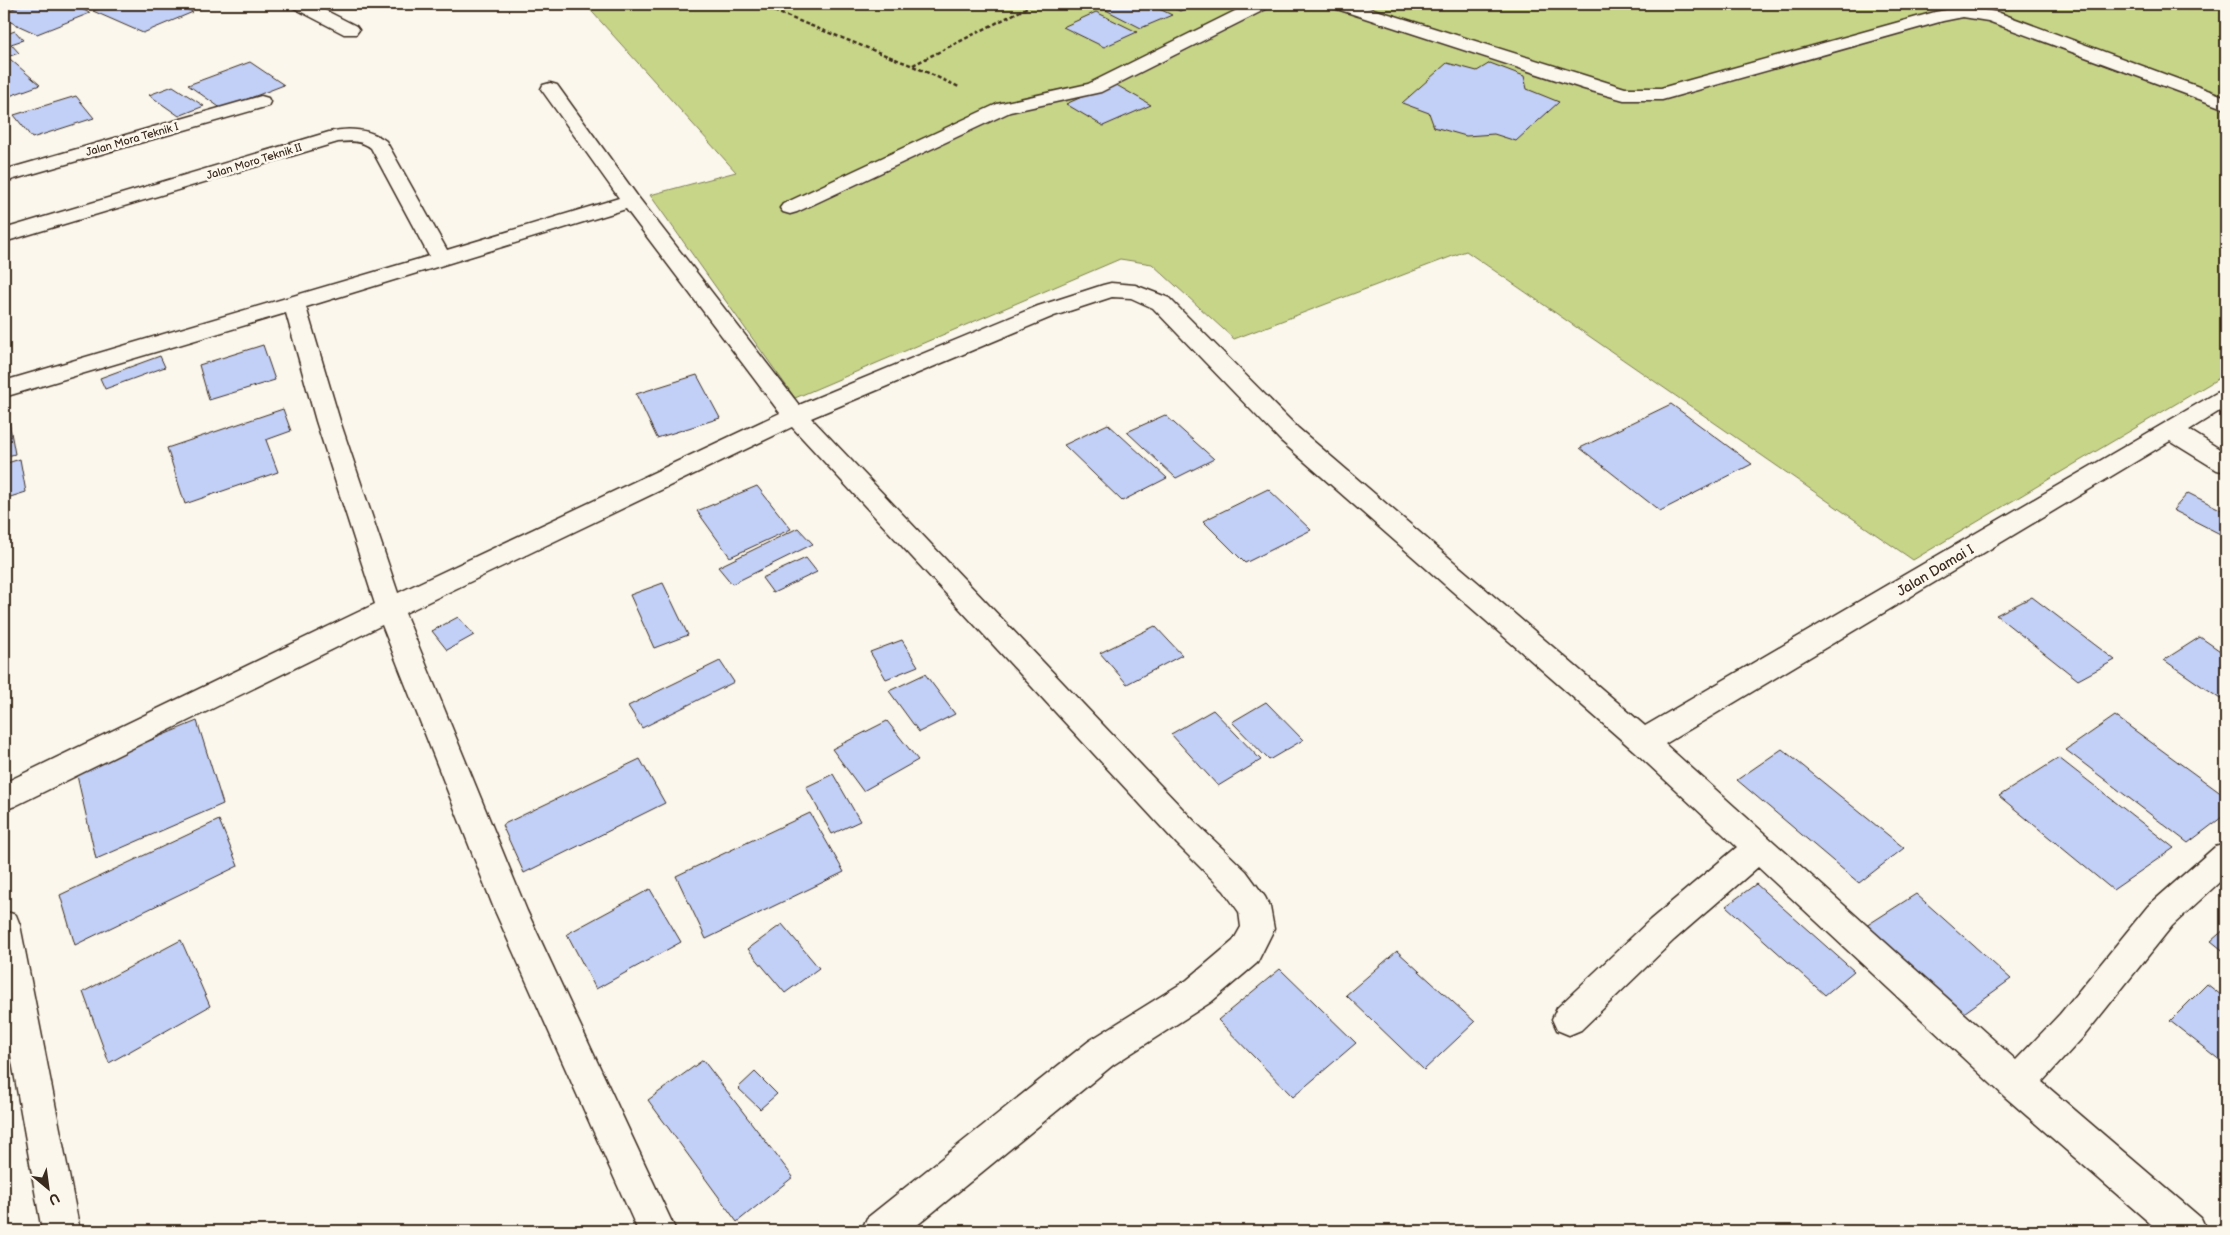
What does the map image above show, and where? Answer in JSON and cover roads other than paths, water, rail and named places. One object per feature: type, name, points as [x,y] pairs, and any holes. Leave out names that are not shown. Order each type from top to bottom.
[{"type":"street","points":[[300,4],[350,30]]},
{"type":"street","points":[[790,208],[1004,108],[1094,88],[1262,4]]},
{"type":"street","points":[[1340,4],[1624,94],[1662,94],[1941,16],[1963,12],[1991,16],[2226,103]]},
{"type":"street","points":[[550,88],[631,201],[795,416],[1175,821],[1235,881],[1254,907],[1258,929],[1245,952],[1199,991],[1101,1053],[880,1231]]},
{"type":"street","name":"Jalan Mora Teknik I","points":[[4,176],[261,102]]},
{"type":"street","name":"Jalan Moro Teknik II","points":[[4,236],[336,136],[354,135],[373,140],[379,145],[440,258]]},
{"type":"street","points":[[4,389],[294,304],[631,201]]},
{"type":"street","points":[[4,797],[390,609],[795,416],[1046,311],[1111,290],[1135,292],[1161,303],[1289,434],[1643,742],[2017,1084],[2188,1231]]},
{"type":"street","points":[[294,304],[328,420],[390,609],[511,911],[657,1231]]},
{"type":"street","name":"Jalan Damai I","points":[[1643,742],[2226,397]]},
{"type":"street","points":[[2171,430],[2226,464]]},
{"type":"street","points":[[1569,1019],[1662,930],[1758,848]]},
{"type":"street","points":[[2017,1084],[2072,1026],[2160,916],[2226,857]]},
{"type":"street","points":[[4,925],[61,1231]]}]
